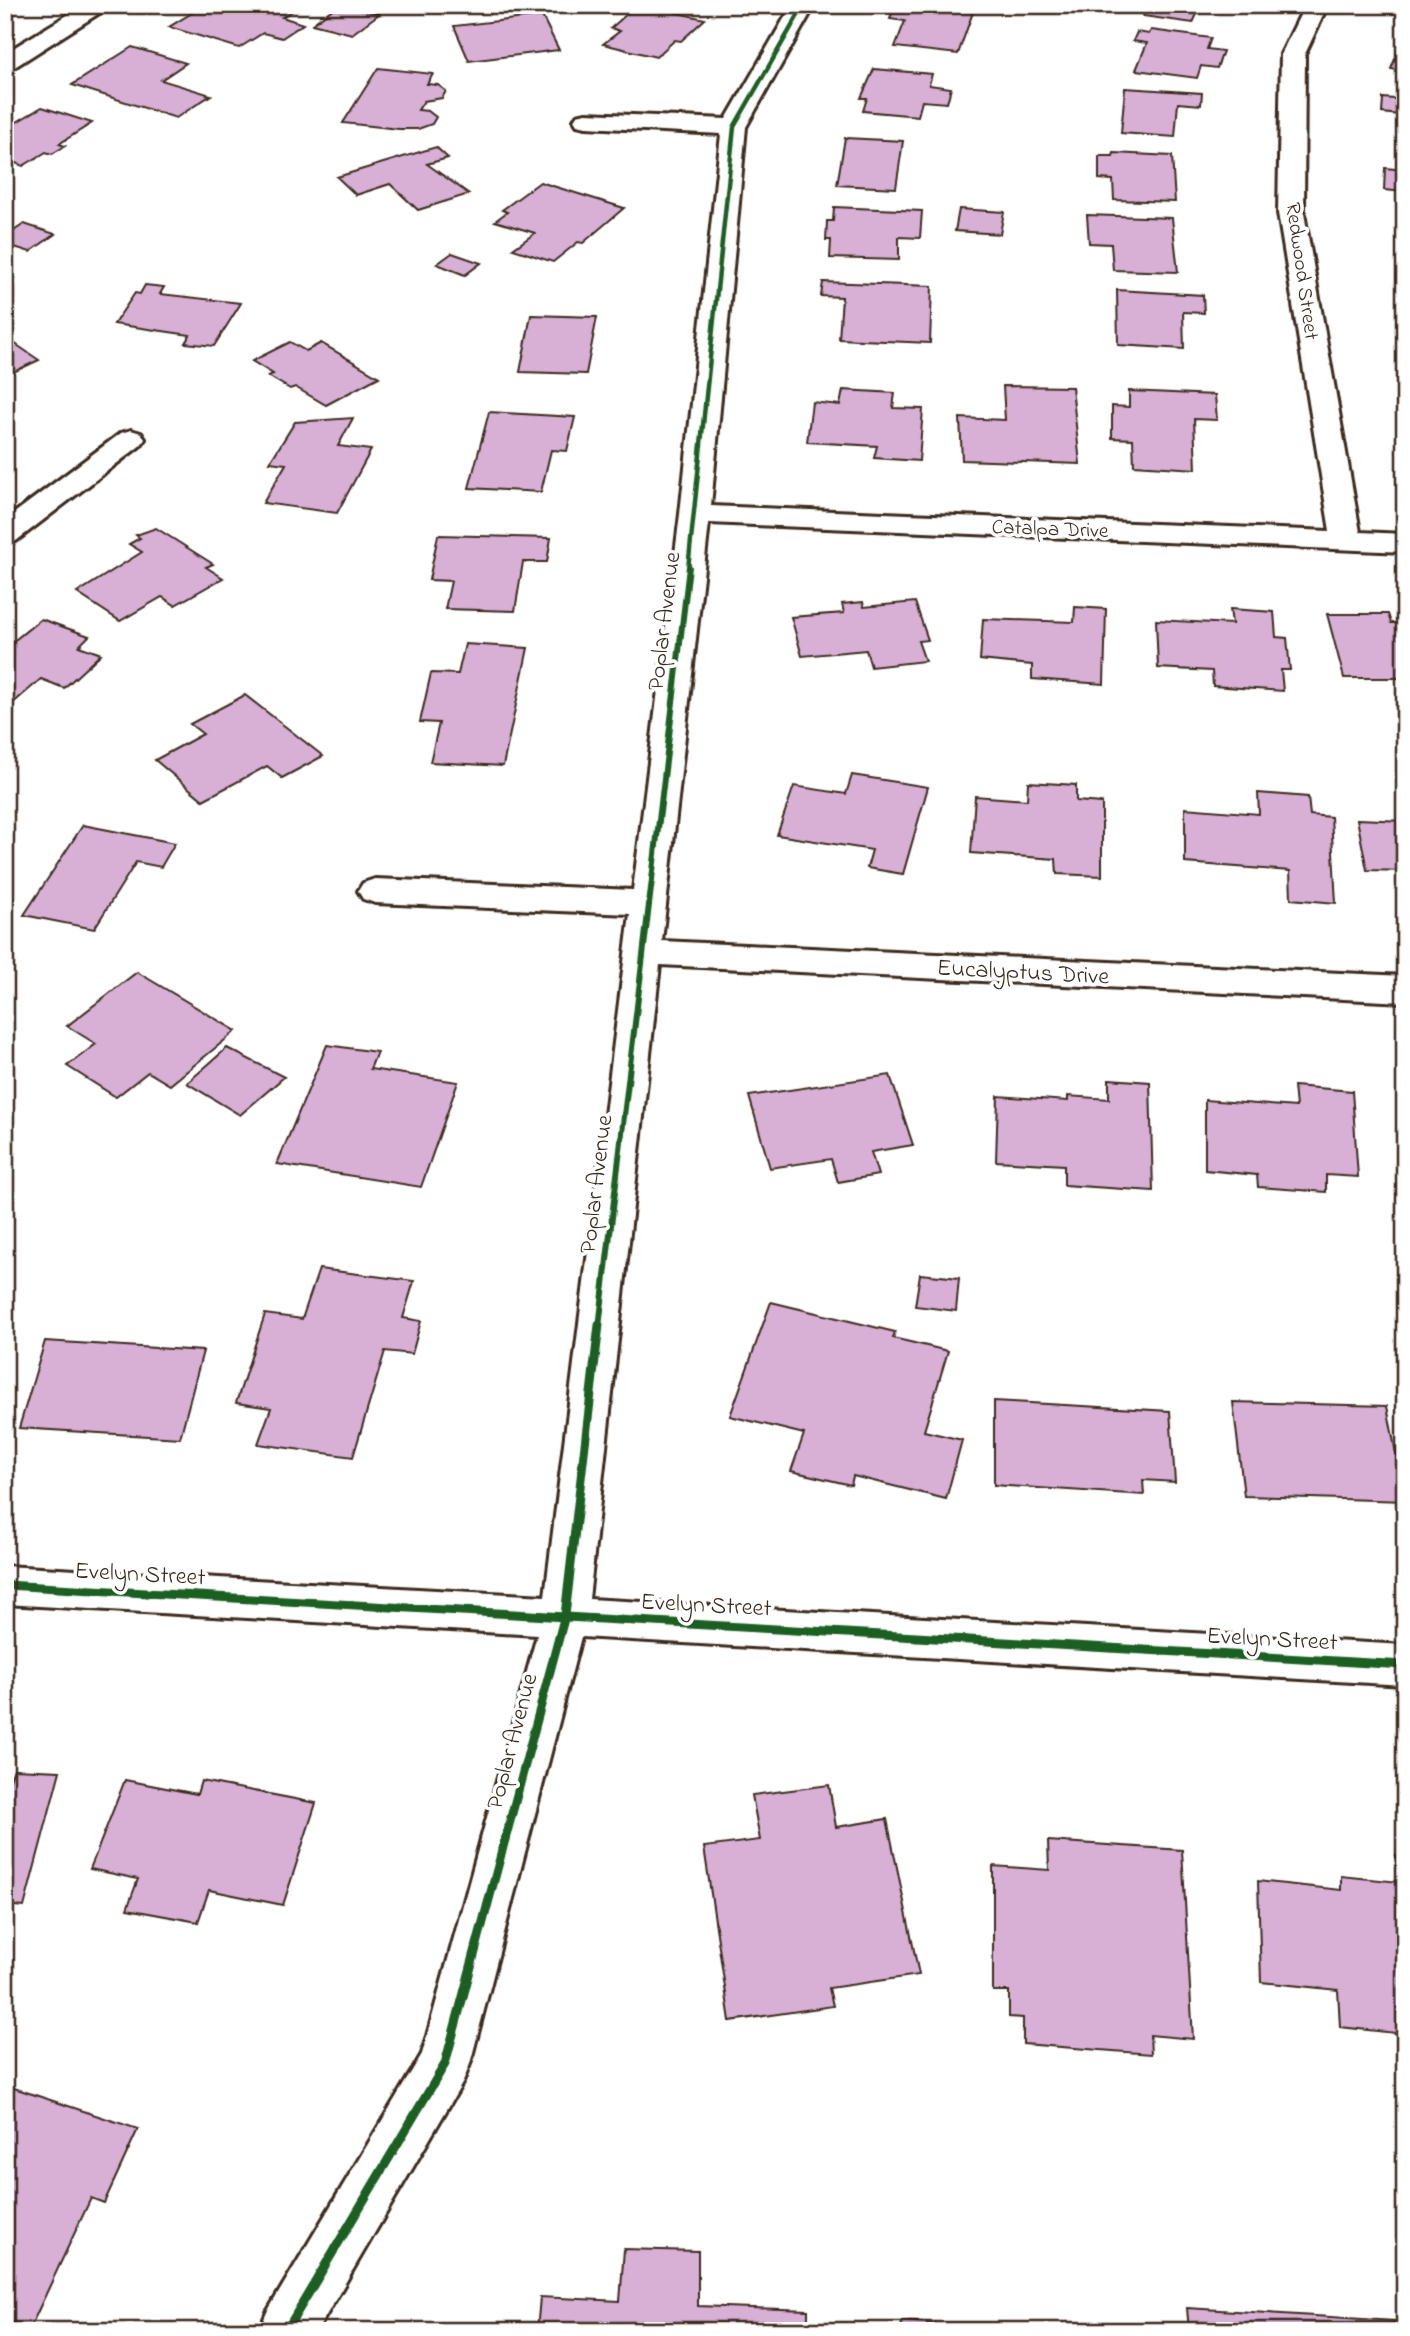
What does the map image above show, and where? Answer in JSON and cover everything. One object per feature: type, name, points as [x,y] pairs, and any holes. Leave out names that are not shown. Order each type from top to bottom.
[{"type":"street","points":[[5,63],[101,5]]},
{"type":"street","name":"Poplar Avenue","points":[[285,2331],[445,2064],[565,1615],[641,952],[695,514],[734,127],[804,5]]},
{"type":"street","name":"Redwood Street","points":[[1317,5],[1293,54],[1292,213],[1347,541]]},
{"type":"street","points":[[586,120],[734,127]]},
{"type":"street","points":[[5,535],[131,439]]},
{"type":"street","name":"Catalpa Drive","points":[[695,514],[1405,543]]},
{"type":"street","points":[[375,891],[649,903]]},
{"type":"street","name":"Eucalyptus Drive","points":[[641,952],[1405,989]]},
{"type":"street","name":"Evelyn Street","points":[[5,1585],[1405,1665]]},
{"type":"building","points":[[205,5],[276,5],[294,10],[282,17],[303,24],[282,38],[263,33],[239,48],[169,27]]},
{"type":"building","points":[[338,5],[379,14],[352,34],[312,24]]},
{"type":"building","points":[[637,5],[658,5],[671,8],[668,11],[705,19],[681,41],[675,40],[656,57],[603,44],[620,31],[611,28]]},
{"type":"building","points":[[895,5],[955,5],[953,10],[973,12],[958,54],[895,47],[905,21],[890,19]]},
{"type":"building","points":[[1148,5],[1201,5],[1193,23],[1143,16]]},
{"type":"building","points":[[542,16],[559,50],[469,61],[454,26]]},
{"type":"building","points":[[1151,30],[1211,38],[1207,49],[1223,51],[1217,68],[1201,66],[1197,78],[1136,70],[1147,43],[1133,41],[1137,32],[1149,34]]},
{"type":"building","points":[[1405,34],[1405,71],[1391,69]]},
{"type":"building","points":[[132,47],[186,63],[161,80],[211,95],[176,118],[72,85]]},
{"type":"building","points":[[378,68],[433,74],[427,84],[438,85],[446,91],[442,98],[424,101],[418,110],[428,111],[436,117],[432,124],[418,129],[399,129],[343,123]]},
{"type":"building","points":[[874,69],[932,74],[929,85],[951,88],[947,103],[922,101],[918,116],[863,111],[867,98],[861,98]]},
{"type":"building","points":[[1125,88],[1202,93],[1201,105],[1178,103],[1175,137],[1121,133]]},
{"type":"building","points":[[1383,98],[1405,100],[1405,144],[1398,144],[1399,115],[1382,113]]},
{"type":"building","points":[[42,107],[92,123],[59,144],[65,146],[52,154],[46,152],[23,166],[5,159],[5,129]]},
{"type":"building","points":[[845,138],[903,141],[896,188],[837,185]]},
{"type":"building","points":[[436,147],[448,158],[427,164],[469,194],[418,210],[390,184],[356,195],[337,177]]},
{"type":"building","points":[[1114,153],[1172,156],[1175,202],[1114,200],[1113,180],[1099,179],[1099,156],[1113,156]]},
{"type":"building","points":[[1385,168],[1405,170],[1405,192],[1384,190]]},
{"type":"building","points":[[540,182],[624,208],[583,243],[578,242],[553,262],[513,249],[535,233],[495,221],[507,212],[502,210]]},
{"type":"building","points":[[834,207],[922,211],[920,238],[899,237],[899,260],[830,258],[831,240],[826,240],[827,221],[833,221]]},
{"type":"building","points":[[959,209],[1004,212],[1000,234],[955,231]]},
{"type":"building","points":[[1087,215],[1172,218],[1178,272],[1113,270],[1111,244],[1089,243]]},
{"type":"building","points":[[24,224],[55,234],[30,252],[5,244],[5,237]]},
{"type":"building","points":[[452,253],[481,263],[465,275],[437,264]]},
{"type":"building","points":[[823,282],[932,286],[930,343],[839,339],[842,297],[821,296]]},
{"type":"building","points":[[145,285],[164,287],[160,294],[241,303],[214,346],[185,343],[190,335],[114,324],[135,293],[140,294]]},
{"type":"building","points":[[1117,290],[1203,295],[1204,313],[1183,312],[1184,349],[1118,345]]},
{"type":"building","points":[[531,315],[597,317],[586,374],[520,372]]},
{"type":"building","points":[[5,337],[39,360],[5,376]]},
{"type":"building","points":[[290,342],[306,351],[321,343],[379,377],[326,405],[295,387],[290,389],[268,376],[273,374],[252,361]]},
{"type":"building","points":[[1003,386],[1072,387],[1080,464],[962,460],[960,418],[1005,420]]},
{"type":"building","points":[[843,390],[895,393],[893,408],[923,409],[919,461],[874,458],[877,446],[807,442],[812,402],[840,405]]},
{"type":"building","points":[[1129,391],[1215,395],[1217,420],[1194,419],[1196,469],[1134,465],[1133,439],[1112,438],[1112,406],[1129,407]]},
{"type":"building","points":[[489,412],[575,417],[567,451],[551,450],[541,492],[469,488]]},
{"type":"building","points":[[353,418],[338,446],[371,450],[337,513],[263,503],[286,464],[270,462],[295,422]]},
{"type":"building","points":[[156,528],[213,564],[206,567],[223,578],[175,605],[162,597],[120,621],[77,593],[142,552],[129,544],[140,538],[136,535]]},
{"type":"building","points":[[438,535],[551,538],[547,562],[523,562],[515,611],[445,609],[451,581],[429,580]]},
{"type":"building","points":[[863,602],[864,607],[915,602],[928,640],[918,641],[925,661],[871,667],[866,650],[802,656],[791,617],[844,613],[842,604]]},
{"type":"building","points":[[1075,607],[1106,609],[1104,684],[1032,679],[1032,665],[980,660],[983,619],[1074,622]]},
{"type":"building","points":[[1230,609],[1274,612],[1276,637],[1287,638],[1290,670],[1281,670],[1283,691],[1213,686],[1212,671],[1158,668],[1156,620],[1232,624]]},
{"type":"building","points":[[1327,614],[1388,614],[1391,623],[1405,623],[1405,678],[1344,678]]},
{"type":"building","points":[[41,619],[89,636],[79,646],[101,654],[64,688],[41,679],[5,710],[5,648]]},
{"type":"building","points":[[465,644],[528,648],[503,766],[430,762],[439,723],[420,722],[431,673],[458,674]]},
{"type":"building","points":[[245,695],[323,756],[282,778],[267,766],[203,800],[155,760],[203,734],[190,724]]},
{"type":"building","points":[[852,775],[928,787],[903,874],[867,868],[872,850],[777,835],[794,786],[846,794]]},
{"type":"building","points":[[1028,782],[1076,785],[1076,801],[1102,803],[1102,876],[1057,874],[1056,859],[971,853],[975,796],[1027,800]]},
{"type":"building","points":[[1258,793],[1308,797],[1310,815],[1331,817],[1336,903],[1291,899],[1290,871],[1185,863],[1185,808],[1259,814]]},
{"type":"building","points":[[1357,819],[1405,821],[1405,871],[1367,870]]},
{"type":"building","points":[[83,825],[175,843],[161,867],[136,862],[94,929],[24,915]]},
{"type":"building","points":[[137,972],[236,1031],[170,1085],[148,1072],[116,1097],[67,1066],[96,1044],[67,1026]]},
{"type":"building","points":[[327,1045],[377,1052],[370,1069],[458,1082],[421,1187],[277,1164]]},
{"type":"building","points":[[227,1048],[284,1077],[240,1115],[187,1083]]},
{"type":"building","points":[[890,1075],[913,1145],[871,1152],[878,1175],[838,1182],[831,1159],[770,1168],[749,1096]]},
{"type":"building","points":[[1109,1079],[1150,1082],[1153,1191],[1064,1185],[1064,1165],[996,1161],[998,1096],[1068,1101],[1068,1096],[1109,1099]]},
{"type":"building","points":[[1294,1086],[1352,1091],[1358,1177],[1326,1175],[1326,1192],[1258,1187],[1257,1175],[1205,1170],[1205,1100],[1296,1107]]},
{"type":"building","points":[[319,1269],[414,1281],[403,1318],[421,1321],[412,1354],[385,1351],[353,1457],[258,1444],[271,1408],[236,1403],[265,1314],[302,1319]]},
{"type":"building","points":[[920,1274],[959,1278],[956,1311],[915,1306]]},
{"type":"building","points":[[771,1302],[895,1332],[893,1338],[948,1351],[924,1431],[962,1440],[946,1499],[853,1476],[851,1485],[791,1471],[804,1434],[730,1416]]},
{"type":"building","points":[[45,1341],[203,1351],[180,1438],[19,1428]]},
{"type":"building","points":[[994,1401],[1170,1411],[1175,1482],[1143,1480],[1144,1495],[994,1485]]},
{"type":"building","points":[[1233,1402],[1387,1406],[1405,1501],[1244,1496]]},
{"type":"building","points":[[14,1769],[60,1771],[24,1907],[5,1905],[5,1793]]},
{"type":"building","points":[[125,1780],[197,1794],[201,1781],[316,1803],[283,1905],[209,1890],[198,1922],[127,1909],[138,1879],[90,1869]]},
{"type":"building","points":[[829,1785],[836,1827],[887,1819],[919,1975],[829,1988],[833,2006],[730,2021],[704,1847],[760,1840],[752,1795]]},
{"type":"building","points":[[1048,1841],[1182,1850],[1193,2039],[1150,2035],[1151,2054],[1023,2044],[1023,2018],[1009,2017],[1009,1991],[993,1991],[993,1866],[1049,1870]]},
{"type":"building","points":[[1396,1855],[1405,1856],[1405,2034],[1340,2027],[1338,1990],[1261,1982],[1258,1881],[1341,1890],[1341,1876],[1399,1882]]},
{"type":"building","points":[[5,2085],[138,2129],[104,2203],[91,2198],[30,2328],[5,2319]]},
{"type":"building","points":[[624,2249],[698,2251],[698,2306],[808,2310],[808,2331],[537,2331],[540,2297],[620,2301]]},
{"type":"building","points":[[1187,2308],[1394,2321],[1395,2331],[1189,2331]]},
{"type":"building","points":[[902,2321],[1027,2331],[901,2331]]},
{"type":"cycle path","points":[[286,2331],[445,2064],[565,1615],[695,514],[734,127],[804,5]]},
{"type":"cycle path","points":[[5,1585],[1405,1665]]}]
